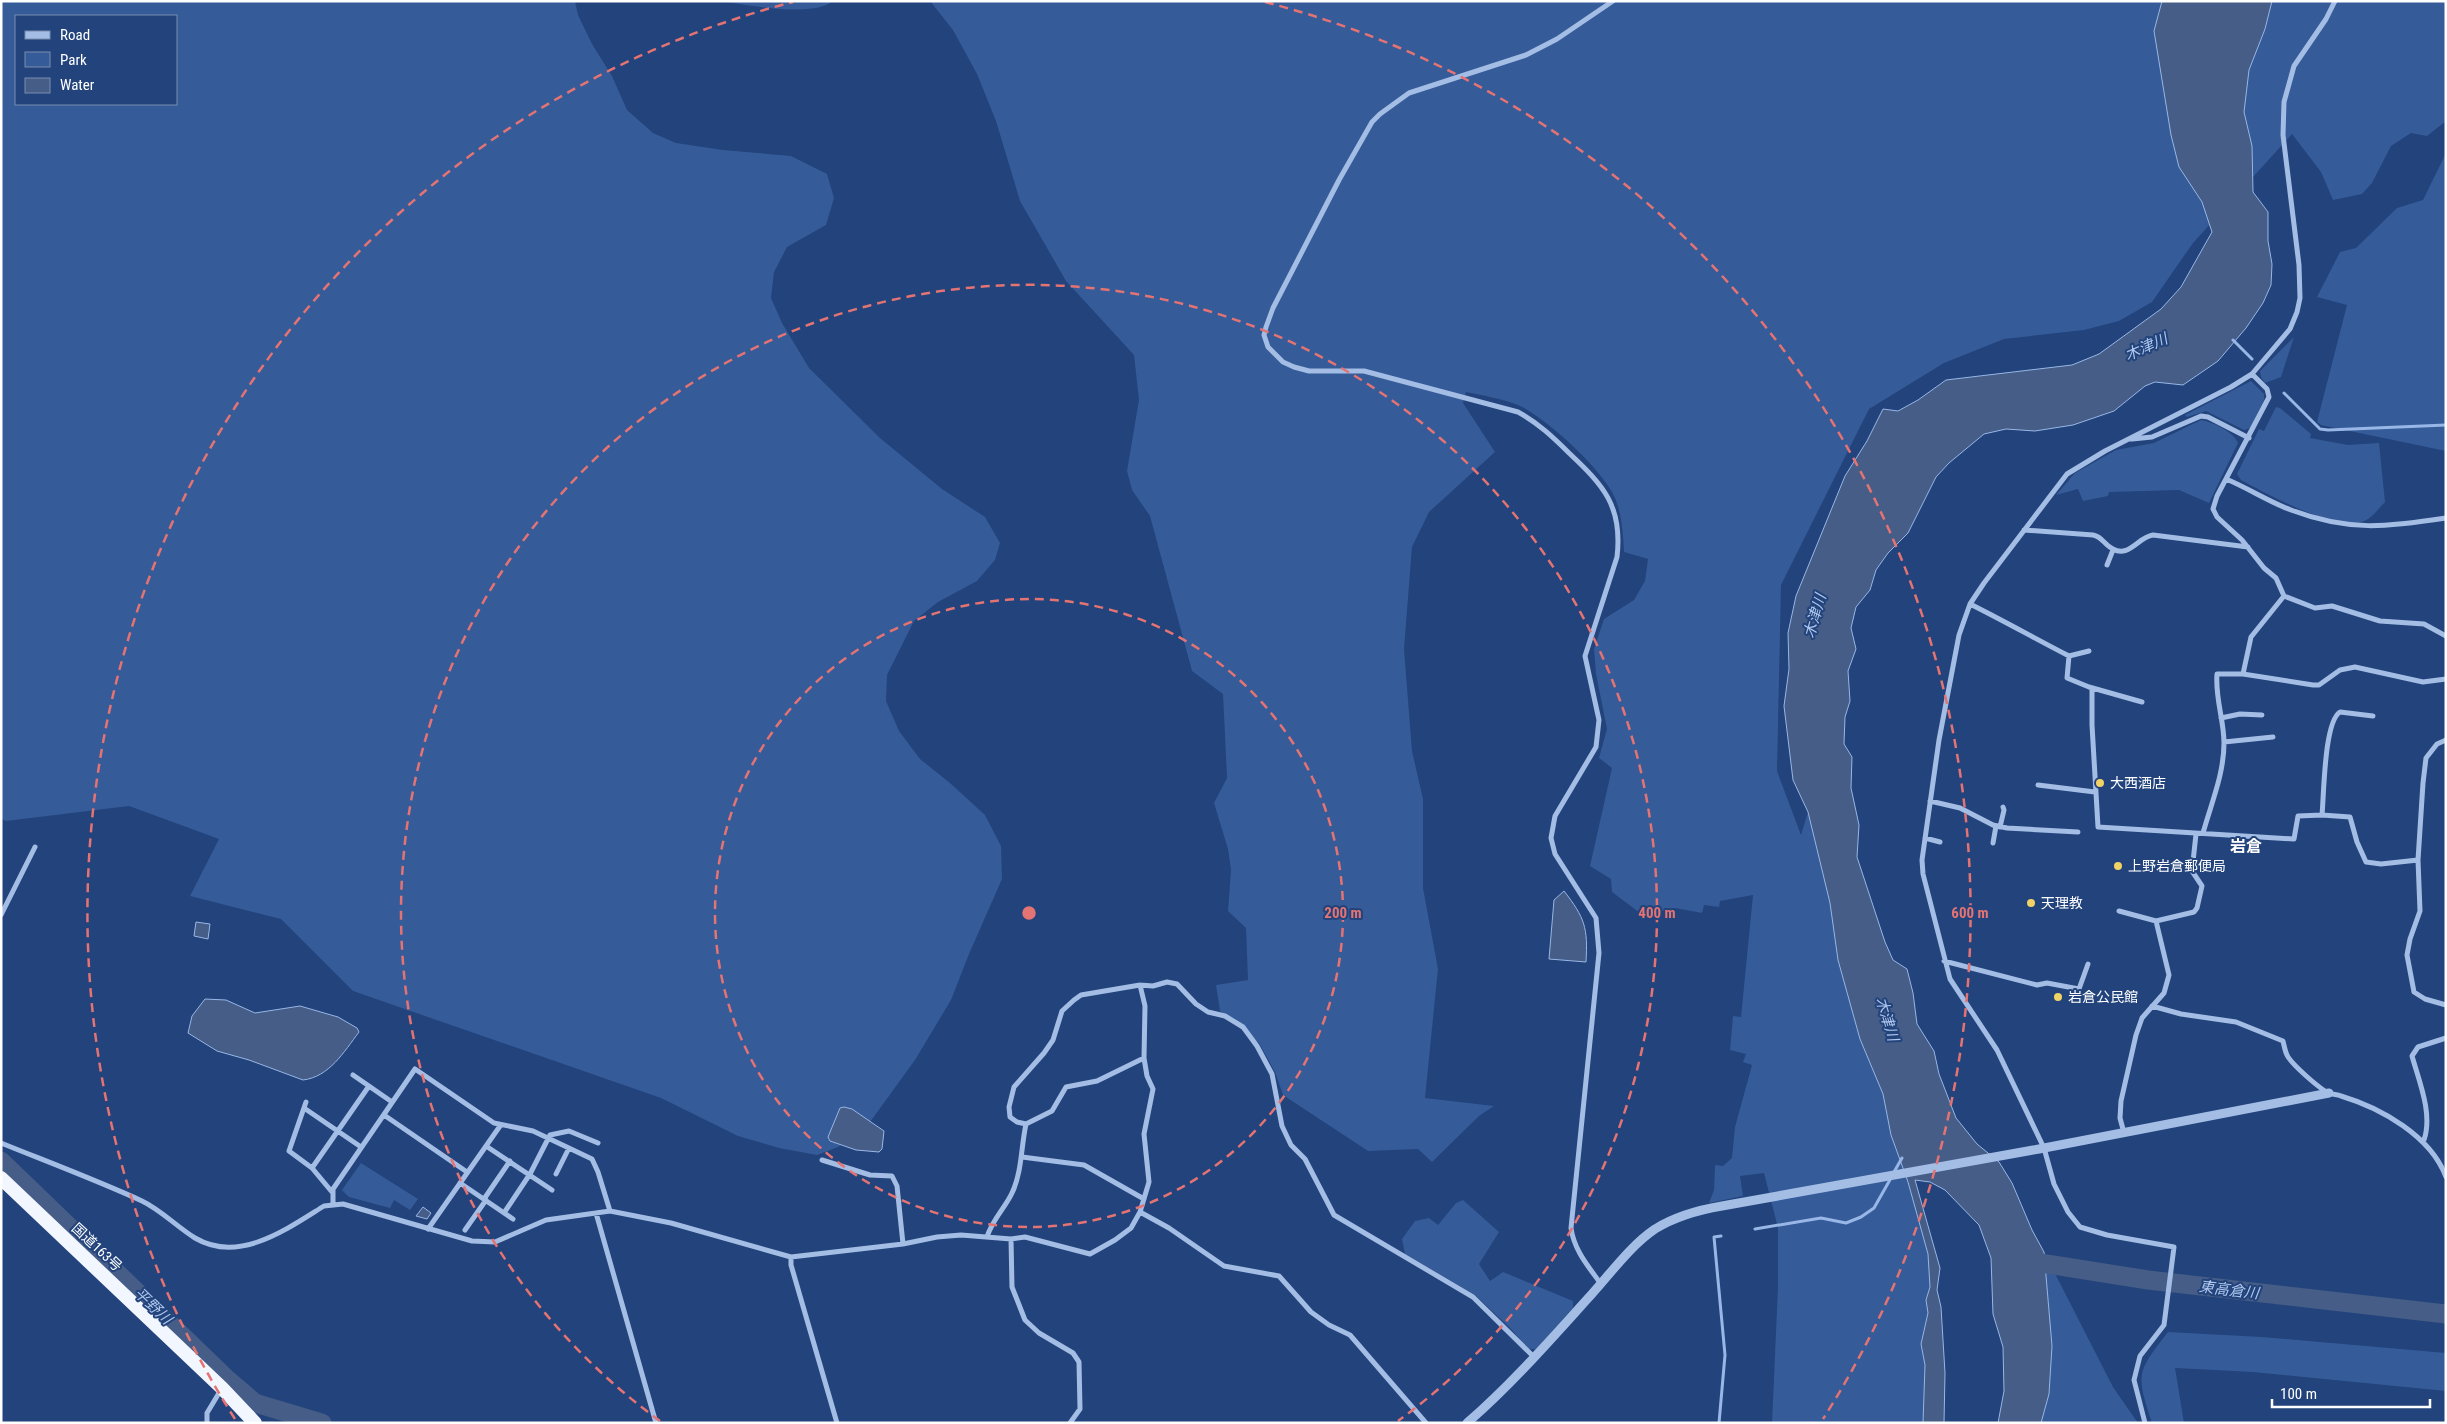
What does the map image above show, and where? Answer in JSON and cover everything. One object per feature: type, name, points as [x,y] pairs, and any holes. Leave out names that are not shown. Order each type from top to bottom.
[{"type":"highway","name":"国道163号","points":[[1,1178],[222,1388],[255,1423]]},
{"type":"street","points":[[1601,1284],[1579,1254],[1570,1228],[1598,953],[1598,928],[1591,907],[1555,854],[1551,838],[1555,816],[1596,747],[1599,720],[1585,656],[1617,557],[1618,541],[1612,505],[1598,480],[1550,434],[1518,412],[1364,371],[1309,370],[1294,367],[1275,356],[1268,348],[1264,335],[1273,308],[1318,221],[1357,147],[1380,114],[1409,93],[1498,66],[1526,55],[1550,43],[1613,1]]},
{"type":"street","points":[[2145,1423],[2134,1380],[2140,1356],[2164,1326],[2174,1247],[2107,1235],[2080,1227],[2068,1212],[2054,1184],[2041,1148],[1997,1050],[1957,992],[1944,961],[1922,860],[1930,801],[1959,636],[1970,604],[2068,474],[2105,451],[2252,374],[2285,336],[2297,312],[2300,298],[2299,265],[2283,135],[2284,102],[2294,66],[2326,19],[2335,1]]},
{"type":"street","points":[[2252,374],[2269,393],[2267,402],[2217,496],[2213,510],[2218,517],[2248,547],[2264,568],[2276,578],[2284,596],[2315,608],[2332,606],[2380,622],[2424,624],[2446,636]]},
{"type":"street","points":[[2131,439],[2152,438],[2201,416],[2208,417],[2249,438]]},
{"type":"street","points":[[2226,479],[2290,510],[2334,524],[2360,527],[2394,526],[2446,518]]},
{"type":"street","points":[[2024,530],[2093,535],[2103,539],[2113,550],[2128,550],[2143,537],[2153,535],[2248,547]]},
{"type":"street","points":[[2107,566],[2113,550]]},
{"type":"street","points":[[2243,674],[2251,637],[2284,596]]},
{"type":"street","points":[[1970,604],[2014,626],[2033,639],[2069,656],[2089,651]]},
{"type":"street","points":[[2069,656],[2067,678],[2092,688],[2142,702]]},
{"type":"street","points":[[2203,833],[2220,774],[2224,742],[2216,689],[2217,674],[2243,674],[2313,686],[2319,685],[2340,670],[2355,667],[2423,682],[2446,679]]},
{"type":"street","points":[[2092,688],[2098,827],[2294,839],[2298,816],[2350,817],[2359,849],[2366,862],[2373,865],[2418,860]]},
{"type":"street","points":[[2322,815],[2330,734],[2336,715],[2340,712],[2373,716]]},
{"type":"street","points":[[2221,718],[2262,715]]},
{"type":"street","points":[[2224,742],[2273,737]]},
{"type":"street","points":[[2446,740],[2437,744],[2426,758],[2418,860],[2420,911],[2410,940],[2408,967],[2414,992],[2425,1000],[2446,1004]]},
{"type":"street","points":[[2038,785],[2095,792]]},
{"type":"street","points":[[1930,801],[1960,808],[1998,826],[2078,832]]},
{"type":"street","points":[[1993,843],[2004,810],[2003,807]]},
{"type":"street","points":[[2119,911],[2156,921],[2191,914],[2197,908],[2202,886],[2192,871],[2196,834]]},
{"type":"street","points":[[1925,838],[1940,842]]},
{"type":"street","points":[[1,915],[35,847]]},
{"type":"street","points":[[2124,1132],[2120,1118],[2123,1087],[2142,1018],[2164,993],[2169,975],[2156,921]]},
{"type":"street","points":[[1944,961],[2038,985],[2047,983],[2079,989],[2088,964]]},
{"type":"street","points":[[1144,1058],[1096,1082],[1066,1087],[1052,1111],[1026,1124],[1017,1122],[1010,1117],[1008,1107],[1012,1092],[1053,1040],[1062,1011],[1082,995],[1140,985],[1153,986],[1166,982],[1177,984],[1196,1004],[1208,1012],[1225,1016],[1243,1027],[1257,1046],[1272,1074],[1282,1126],[1291,1145],[1305,1159],[1334,1215],[1473,1297],[1534,1357]]},
{"type":"street","points":[[1,1143],[142,1201],[197,1240],[220,1247],[243,1246],[267,1239],[324,1206],[343,1204],[472,1241],[495,1242],[546,1220],[610,1211],[672,1222],[791,1257],[961,1235],[1011,1238],[1025,1236],[1090,1254],[1115,1240],[1131,1228],[1140,1212],[1149,1182],[1144,1134],[1153,1090],[1147,1076],[1144,1058],[1145,1006],[1140,985]]},
{"type":"street","points":[[2152,1006],[2181,1014],[2236,1022],[2283,1040],[2287,1055],[2293,1064],[2329,1093]]},
{"type":"street","points":[[2424,1140],[2427,1126],[2426,1108],[2412,1056],[2418,1047],[2446,1038]]},
{"type":"street","points":[[332,1193],[415,1069],[500,1126],[526,1129],[595,1162],[610,1211]]},
{"type":"street","points":[[352,1075],[392,1102]]},
{"type":"street","points":[[312,1168],[368,1086]]},
{"type":"street","points":[[1467,1423],[1494,1399],[1636,1246],[1655,1229],[1681,1216],[1722,1206],[2329,1093],[2340,1095],[2370,1108],[2424,1140],[2440,1163],[2446,1177]]},
{"type":"street","points":[[306,1102],[289,1151],[312,1168],[332,1193],[333,1204]]},
{"type":"street","points":[[304,1108],[361,1147]]},
{"type":"street","points":[[384,1115],[468,1172]]},
{"type":"street","points":[[987,1237],[991,1225],[1013,1192],[1022,1157],[1021,1146],[1026,1124]]},
{"type":"street","points":[[428,1228],[500,1126]]},
{"type":"street","points":[[504,1213],[530,1174],[548,1138],[569,1131],[598,1143]]},
{"type":"street","points":[[486,1146],[552,1190]]},
{"type":"street","points":[[556,1174],[569,1148]]},
{"type":"street","points":[[1022,1157],[1084,1165],[1144,1199]]},
{"type":"street","points":[[822,1160],[870,1175],[892,1176],[897,1186],[903,1244]]},
{"type":"street","points":[[465,1230],[510,1161]]},
{"type":"street","points":[[460,1183],[513,1219]]},
{"type":"street","points":[[1140,1212],[1169,1228],[1224,1266],[1280,1276],[1310,1312],[1329,1325],[1350,1335],[1426,1423]]},
{"type":"street","points":[[596,1213],[656,1423]]},
{"type":"street","points":[[1011,1238],[1012,1287],[1025,1320],[1039,1333],[1073,1353],[1079,1362],[1080,1410],[1070,1423]]},
{"type":"street","points":[[791,1257],[838,1423]]},
{"type":"street","points":[[208,1423],[207,1413],[222,1388]]},
{"type":"green space","points":[[1,1],[575,1],[578,15],[592,44],[612,76],[627,110],[653,133],[676,143],[723,150],[791,156],[827,174],[834,198],[826,225],[787,247],[774,272],[771,298],[782,323],[809,368],[880,438],[942,489],[985,517],[1000,543],[995,560],[977,581],[938,602],[914,621],[887,675],[886,701],[899,731],[920,759],[985,815],[1001,846],[1002,879],[951,1000],[915,1060],[865,1129],[838,1147],[817,1155],[779,1148],[738,1136],[661,1098],[353,991],[281,919],[190,896],[219,839],[129,806],[6,821],[1,819]]},
{"type":"green space","points":[[721,1],[833,1],[823,6],[795,10]]},
{"type":"green space","points":[[930,1],[2446,1],[2446,121],[2427,136],[2411,133],[2391,146],[2372,183],[2362,194],[2333,200],[2321,172],[2292,134],[2193,243],[2152,302],[2119,321],[2084,330],[2004,339],[1944,363],[1869,409],[1781,585],[1777,771],[1801,835],[1808,812],[1830,903],[1838,960],[1860,1039],[1883,1094],[1891,1135],[1908,1182],[1928,1254],[1930,1287],[1926,1300],[1928,1313],[1921,1344],[1925,1365],[1923,1423],[1772,1423],[1778,1287],[1778,1228],[1764,1173],[1740,1176],[1743,1196],[1709,1203],[1714,1190],[1715,1165],[1723,1166],[1732,1158],[1735,1127],[1752,1065],[1743,1062],[1746,1054],[1730,1050],[1733,1016],[1741,1017],[1753,895],[1720,901],[1719,907],[1704,905],[1702,913],[1675,908],[1650,914],[1640,913],[1612,892],[1611,879],[1590,866],[1612,768],[1599,758],[1607,729],[1596,674],[1594,649],[1604,619],[1634,600],[1645,581],[1648,559],[1624,552],[1619,509],[1614,496],[1598,472],[1557,432],[1518,405],[1466,392],[1463,403],[1495,452],[1429,512],[1412,547],[1404,649],[1412,751],[1423,799],[1423,888],[1438,969],[1425,1098],[1494,1106],[1479,1116],[1432,1162],[1418,1149],[1368,1151],[1283,1095],[1275,1072],[1259,1043],[1220,1011],[1216,985],[1248,980],[1246,928],[1228,911],[1231,870],[1228,849],[1214,803],[1227,778],[1223,694],[1192,671],[1150,516],[1132,490],[1127,471],[1139,400],[1134,355],[1066,281],[1020,201],[996,121],[977,74],[953,30]]},
{"type":"green space","points":[[2446,153],[2446,451],[2321,425],[2317,422],[2347,305],[2317,297],[2340,252],[2356,248],[2397,208],[2423,200]]},
{"type":"green space","points":[[2294,337],[2281,377],[2265,383],[2260,371]]},
{"type":"green space","points":[[2251,381],[2264,394],[2264,400],[2250,428],[2244,430],[2206,411],[2187,417],[2185,415]]},
{"type":"green space","points":[[2276,407],[2280,408],[2311,434],[2310,438],[2348,445],[2379,443],[2385,502],[2371,517],[2365,521],[2348,523],[2317,516],[2267,494],[2241,480],[2237,474],[2259,429],[2264,431]]},
{"type":"green space","points":[[2201,420],[2223,428],[2238,443],[2209,503],[2179,490],[2109,492],[2108,496],[2083,501],[2078,489],[2056,495],[2075,473],[2116,450],[2154,443]]},
{"type":"green space","points":[[361,1163],[418,1199],[410,1210],[394,1200],[390,1208],[349,1197],[342,1190]]},
{"type":"green space","points":[[1463,1200],[1499,1232],[1479,1264],[1490,1281],[1503,1272],[1573,1301],[1573,1308],[1536,1349],[1529,1349],[1475,1295],[1405,1254],[1402,1239],[1415,1221],[1429,1218],[1438,1225],[1456,1203]]},
{"type":"green space","points":[[2044,1252],[2113,1387],[2138,1423],[2041,1423],[2049,1394],[2052,1346]]},
{"type":"green space","points":[[2168,1332],[2262,1337],[2446,1353],[2446,1391],[2253,1372],[2175,1368],[2184,1423],[2152,1423],[2143,1394],[2142,1375],[2150,1357]]},
{"type":"water","name":"木津川","points":[[2162,1],[2272,1],[2265,29],[2249,70],[2244,112],[2252,146],[2253,192],[2268,212],[2268,241],[2272,264],[2271,285],[2263,303],[2246,328],[2218,361],[2183,385],[2155,382],[2145,386],[2114,411],[2073,425],[2035,431],[2006,429],[1984,434],[1949,463],[1936,477],[1908,533],[1888,553],[1876,570],[1870,590],[1856,607],[1851,628],[1856,649],[1848,671],[1850,701],[1845,717],[1844,744],[1852,757],[1851,788],[1859,825],[1857,857],[1885,942],[1893,960],[1907,969],[1913,993],[1917,1024],[1934,1051],[1939,1074],[1956,1118],[1977,1144],[1999,1162],[2012,1183],[2032,1230],[2044,1252],[2052,1346],[2049,1394],[2041,1423],[1998,1423],[2004,1391],[2003,1347],[1993,1314],[1991,1258],[1979,1225],[1945,1190],[1930,1182],[1915,1180],[1940,1268],[1937,1290],[1941,1307],[1945,1373],[1944,1423],[1923,1423],[1925,1365],[1921,1344],[1928,1313],[1926,1300],[1930,1287],[1928,1254],[1908,1182],[1891,1135],[1883,1094],[1860,1039],[1838,960],[1830,903],[1808,812],[1793,780],[1784,706],[1789,669],[1788,633],[1796,596],[1845,476],[1867,441],[1883,409],[1898,411],[1918,400],[1946,380],[2072,365],[2099,354],[2161,309],[2181,287],[2212,232],[2202,202],[2179,167],[2171,135],[2154,31]]},
{"type":"water","points":[[1564,891],[1577,909],[1584,924],[1586,962],[1549,959],[1554,900]]},
{"type":"water","points":[[196,922],[210,924],[208,939],[194,936]]},
{"type":"water","points":[[205,999],[226,1000],[255,1013],[300,1006],[338,1017],[357,1028],[359,1032],[342,1055],[328,1069],[312,1078],[303,1080],[249,1060],[217,1051],[188,1033],[192,1016]]},
{"type":"water","points":[[840,1108],[852,1109],[884,1131],[882,1149],[879,1152],[856,1150],[830,1141],[828,1137]]},
{"type":"water","points":[[423,1207],[431,1213],[427,1219],[416,1216]]},
{"type":"waterway","points":[[2233,340],[2252,359]]},
{"type":"waterway","points":[[2284,393],[2320,429],[2446,425]]},
{"type":"waterway","points":[[1894,1172],[1902,1158]]},
{"type":"waterway","name":"平野川","points":[[1,1161],[228,1380],[255,1403],[322,1423]]},
{"type":"waterway","points":[[1755,1229],[1821,1218],[1846,1223],[1861,1217],[1874,1208],[1891,1178]]},
{"type":"waterway","points":[[1719,1423],[1725,1355],[1714,1237],[1721,1236]]},
{"type":"waterway","name":"東高倉川","points":[[2021,1260],[2148,1280],[2446,1314]]},
{"type":"place","name":"大西酒店","points":[[2100,783]]},
{"type":"place","name":"上野岩倉郵便局","points":[[2118,866]]},
{"type":"place","name":"天理教","points":[[2031,903]]},
{"type":"place","name":"岩倉公民館","points":[[2058,997]]},
{"type":"district","name":"岩倉","points":[[2246,846]]}]
